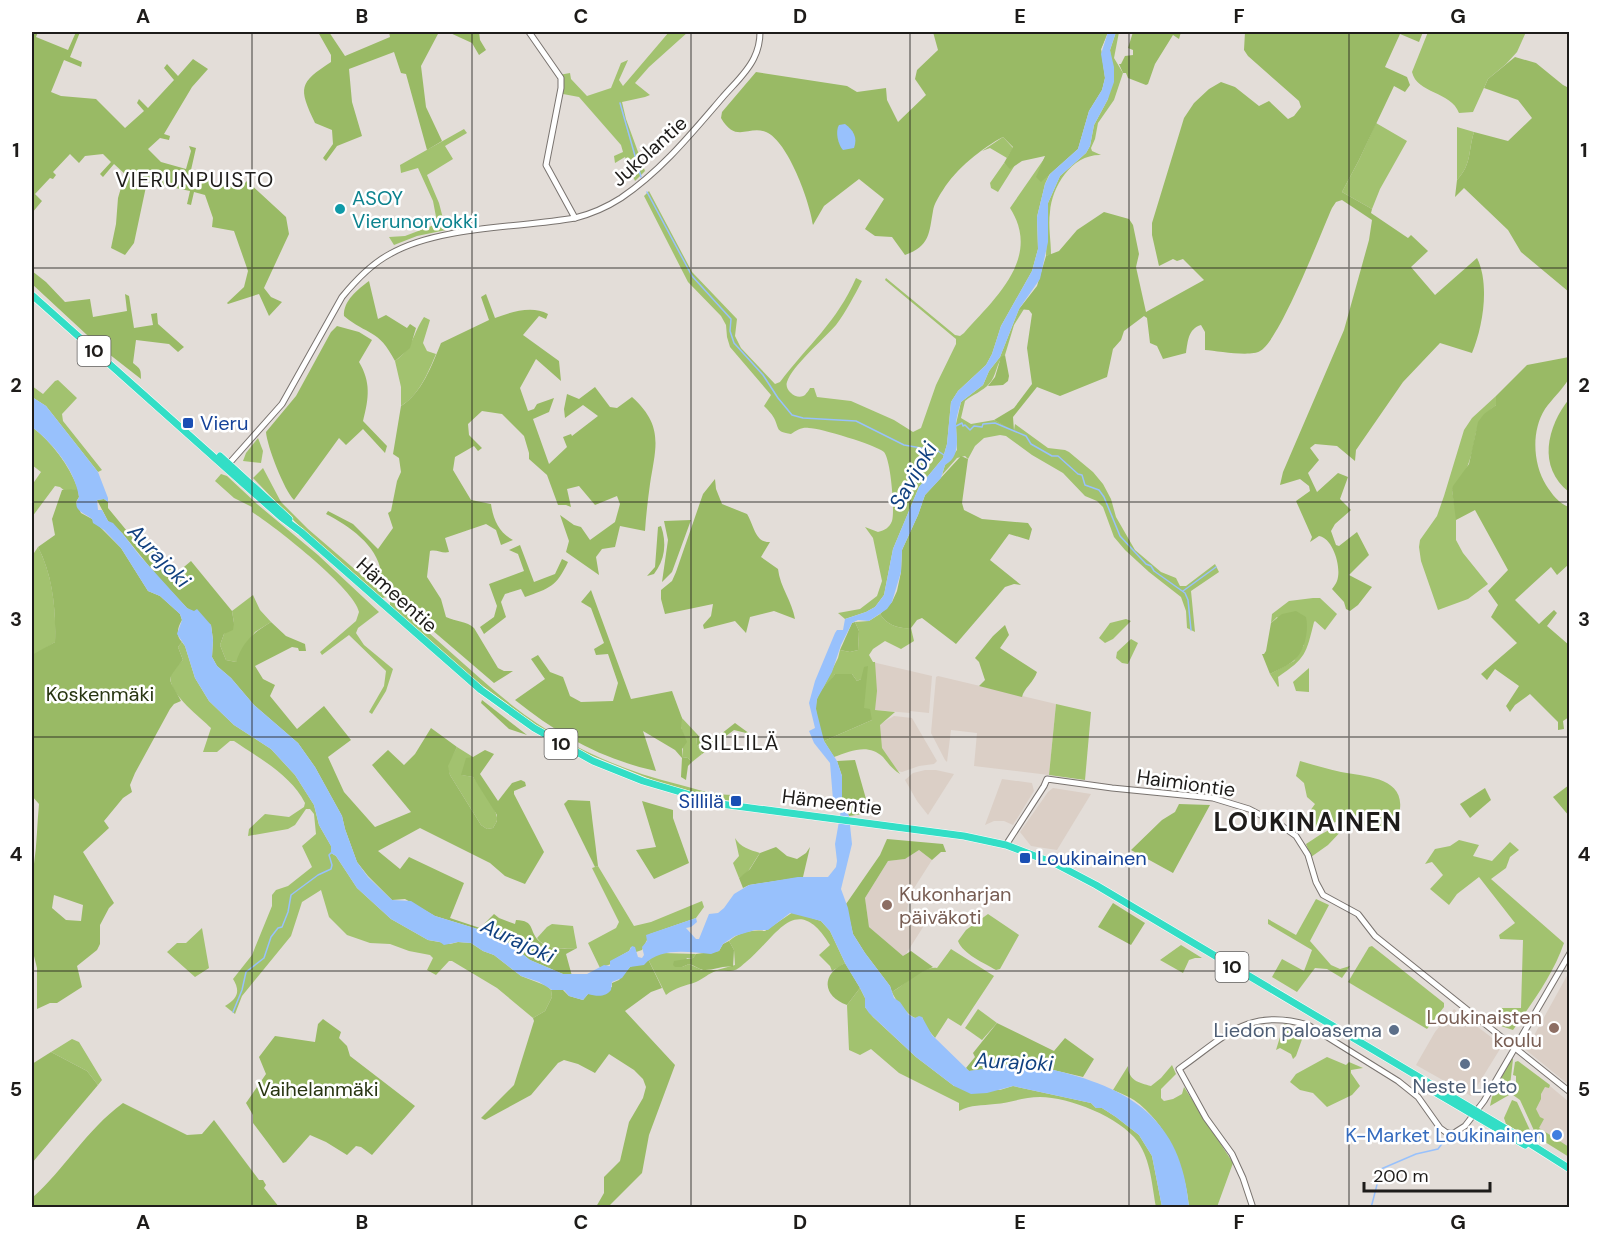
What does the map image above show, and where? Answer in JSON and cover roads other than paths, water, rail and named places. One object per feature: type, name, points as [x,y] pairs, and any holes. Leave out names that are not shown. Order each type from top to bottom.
[{"type":"highway","name":"Hämeentie","points":[[32,295],[228,466],[281,517],[481,690],[527,724],[573,750],[633,777],[695,798],[745,808],[964,836],[1006,845],[1044,859],[1077,874],[1388,1060],[1398,1069],[1536,1152],[1569,1169]]},
{"type":"street","points":[[529,32],[561,78],[546,165],[574,218]]},
{"type":"street","name":"Jukolantie","points":[[228,466],[282,404],[342,297],[377,262],[405,246],[440,236],[574,218],[602,209],[619,199],[636,187],[677,149],[708,116],[750,65],[758,49],[760,32]]},
{"type":"street","name":"Haimiontie","points":[[1006,845],[1047,779],[1213,798],[1249,809],[1296,836],[1308,855],[1316,882],[1323,895],[1358,914],[1375,936],[1514,1047]]},
{"type":"street","points":[[1253,1208],[1232,1154],[1206,1118],[1179,1069],[1241,1026],[1263,1019],[1291,1020],[1308,1025],[1405,1086],[1418,1097],[1443,1131],[1451,1133],[1458,1131],[1475,1114],[1492,1088],[1569,953]]},
{"type":"street","points":[[1514,1047],[1569,1092]]},
{"type":"water","points":[[1108,32],[1116,32],[1110,50],[1114,67],[1114,82],[1094,125],[1090,146],[1086,153],[1060,176],[1048,203],[1048,242],[1040,279],[1019,309],[1000,357],[989,371],[983,385],[961,402],[956,423],[955,453],[950,462],[945,465],[941,478],[925,495],[902,550],[901,572],[892,602],[887,609],[869,621],[858,620],[852,623],[841,645],[832,672],[817,699],[816,709],[824,741],[837,761],[842,776],[842,801],[849,816],[852,844],[841,889],[848,908],[853,934],[890,986],[894,998],[900,1002],[909,1015],[915,1018],[922,1017],[932,1035],[969,1071],[1018,1063],[1037,1063],[1047,1065],[1049,1069],[1078,1076],[1127,1097],[1147,1112],[1163,1129],[1176,1151],[1184,1177],[1189,1207],[1162,1207],[1152,1156],[1139,1135],[1102,1108],[1096,1108],[1091,1103],[1013,1086],[987,1093],[971,1094],[954,1086],[916,1057],[869,1013],[860,988],[830,931],[821,921],[790,913],[768,930],[755,930],[735,936],[723,944],[719,951],[711,954],[675,952],[658,955],[644,965],[630,967],[622,978],[612,982],[611,990],[606,994],[597,996],[588,994],[583,1000],[569,996],[564,990],[552,990],[539,982],[521,976],[494,955],[471,943],[458,942],[444,945],[428,940],[391,919],[357,888],[336,856],[331,853],[331,846],[319,825],[314,805],[295,775],[271,749],[234,725],[209,701],[195,678],[185,646],[177,634],[182,620],[180,614],[160,596],[148,591],[121,548],[104,530],[93,523],[92,519],[77,508],[79,497],[77,487],[68,467],[48,441],[32,427],[32,397],[46,406],[98,472],[108,502],[104,499],[97,500],[98,510],[102,510],[108,521],[113,523],[187,608],[194,611],[197,609],[211,625],[212,657],[217,666],[231,678],[254,705],[298,743],[315,767],[342,816],[357,862],[368,877],[392,900],[411,901],[435,916],[505,940],[530,960],[563,974],[587,974],[604,965],[610,966],[610,961],[629,951],[632,946],[635,947],[638,957],[642,958],[644,955],[642,947],[647,941],[646,935],[696,918],[697,922],[686,928],[696,939],[699,939],[709,914],[718,913],[734,894],[749,885],[798,877],[828,877],[836,867],[835,844],[841,810],[833,800],[830,763],[814,743],[809,731],[815,728],[809,703],[815,681],[835,633],[837,630],[843,630],[845,619],[875,607],[884,595],[893,549],[919,487],[943,458],[947,444],[951,402],[958,391],[986,365],[1001,326],[1032,271],[1038,249],[1037,217],[1045,184],[1050,174],[1078,149],[1089,111],[1102,90],[1105,78],[1101,54]]},
{"type":"water","points":[[845,124],[852,131],[855,140],[854,148],[843,150],[838,141],[837,131],[839,125]]},
{"type":"waterway","points":[[620,103],[641,177]]},
{"type":"waterway","name":"Savijoki","points":[[647,192],[692,276],[731,319],[730,331],[734,343],[763,375],[792,415],[803,418],[856,421],[904,445],[938,451],[944,455]]},
{"type":"waterway","points":[[956,426],[962,423],[970,430],[974,426],[982,427],[983,424],[995,423],[1026,436],[1031,444],[1052,456],[1058,456],[1082,475],[1085,485],[1099,490],[1104,497],[1120,536],[1146,564],[1185,593],[1188,600],[1191,630]]},
{"type":"waterway","points":[[1183,591],[1216,567]]},
{"type":"waterway","points":[[233,1012],[246,972],[264,958],[271,937],[278,928],[282,927],[291,895],[318,875],[331,869],[329,855],[332,852]]},
{"type":"waterway","points":[[1371,1208],[1381,1169],[1416,1154],[1438,1149],[1444,1141]]},
{"type":"place","name":"ASOY Vierunorvokki","points":[[340,209]]},
{"type":"place","name":"Vieru","points":[[188,423]]},
{"type":"place","name":"Sillilä","points":[[736,801]]},
{"type":"place","name":"Loukinainen","points":[[1025,858]]},
{"type":"place","name":"Kukonharjan päiväkoti","points":[[887,905]]},
{"type":"place","name":"Loukinaisten koulu","points":[[1554,1028]]},
{"type":"place","name":"Liedon paloasema","points":[[1394,1030]]},
{"type":"place","name":"Neste Lieto","points":[[1465,1064]]},
{"type":"place","name":"K-Market Loukinainen","points":[[1557,1135]]},
{"type":"district","name":"VIERUNPUISTO","points":[[195,180]]},
{"type":"district","name":"SILLILÄ","points":[[740,743]]},
{"type":"district","name":"LOUKINAINEN","points":[[1308,822]]},
{"type":"water label","name":"Aurajoki","points":[[159,556]]},
{"type":"water label","name":"Aurajoki","points":[[518,941]]},
{"type":"water label","name":"Aurajoki","points":[[1014,1062]]},
{"type":"park label","name":"Koskenmäki","points":[[100,694]]},
{"type":"park label","name":"Vaihelanmäki","points":[[318,1089]]}]
